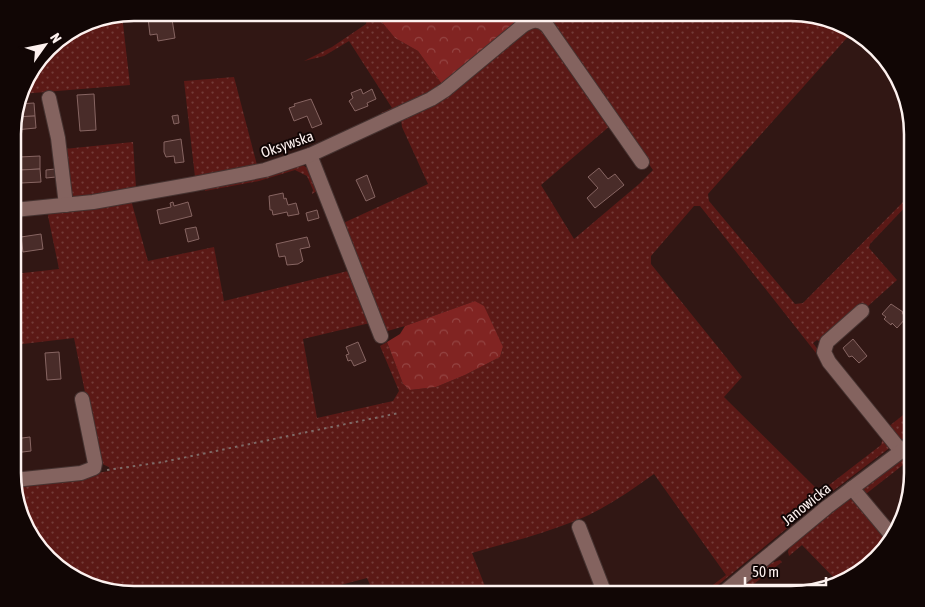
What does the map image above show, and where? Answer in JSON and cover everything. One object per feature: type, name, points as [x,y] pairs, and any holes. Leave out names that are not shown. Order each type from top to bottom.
[{"type":"street","name":"Oksywska","points":[[21,209],[120,197],[233,177],[265,170],[310,155],[431,99],[445,90],[527,22],[532,21]]},
{"type":"street","name":"Oksywska","points":[[539,21],[548,26],[642,162]]},
{"type":"street","points":[[49,98],[58,138],[66,205]]},
{"type":"street","points":[[310,155],[381,336]]},
{"type":"street","points":[[862,311],[827,342],[824,352],[829,362],[901,451]]},
{"type":"street","points":[[21,479],[81,473],[94,468],[95,463],[82,399]]},
{"type":"street","name":"Janowicka","points":[[732,586],[852,488],[904,449]]},
{"type":"street","points":[[852,488],[888,530]]},
{"type":"street","points":[[579,527],[602,586]]},
{"type":"path","points":[[94,468],[107,470],[163,462],[399,413]]},
{"type":"shaded area","points":[[367,21],[381,21],[395,38],[418,51],[444,87],[387,117],[381,113],[392,108],[349,41],[324,56],[304,61],[332,47],[366,24]]},
{"type":"shaded area","points":[[548,21],[791,21],[813,23],[848,37],[708,194],[709,201],[795,304],[803,303],[904,201],[904,208],[870,244],[869,248],[897,280],[822,343],[817,340],[813,343],[823,359],[892,446],[825,497],[717,586],[712,586],[726,575],[654,474],[616,500],[585,517],[563,526],[472,553],[485,586],[370,586],[367,578],[337,586],[127,586],[98,580],[71,567],[40,536],[27,509],[22,484],[110,471],[109,467],[100,463],[84,398],[86,397],[74,338],[21,344],[21,273],[59,269],[48,216],[49,212],[131,200],[148,261],[214,247],[224,301],[348,271],[341,254],[345,254],[373,323],[373,328],[370,323],[303,339],[317,418],[393,401],[399,391],[380,346],[387,342],[403,384],[410,390],[436,387],[465,375],[500,357],[503,348],[483,306],[475,301],[384,332],[339,225],[428,184],[402,127],[401,119],[448,92],[526,27],[540,27],[549,32],[611,125],[541,185],[574,239],[653,170]],"holes":[[[694,206],[700,206],[883,438],[881,445],[820,492],[724,397],[742,377],[651,264],[651,256]]]},
{"type":"shaded area","points":[[123,22],[130,85],[29,93],[42,70],[70,70],[71,40],[105,25]]},
{"type":"shaded area","points":[[234,77],[257,165],[299,153],[270,165],[195,177],[184,81]]},
{"type":"shaded area","points":[[133,142],[136,188],[70,201],[64,149]]},
{"type":"shaded area","points":[[301,164],[309,169],[317,191],[312,194],[313,190],[307,176],[295,170],[259,181],[205,191],[204,185]]},
{"type":"shaded area","points":[[904,414],[904,438],[900,441],[888,427]]},
{"type":"shaded area","points":[[904,455],[904,464],[862,497],[862,487]]},
{"type":"shaded area","points":[[851,498],[854,498],[886,534],[865,558],[847,571],[833,577],[802,545],[789,556],[789,547]]},
{"type":"shaded area","points":[[780,560],[782,562],[751,586],[741,586],[768,564]]},
{"type":"green space","points":[[381,21],[523,21],[444,87],[418,51],[395,38]]},
{"type":"green space","points":[[475,301],[484,306],[503,347],[500,357],[436,387],[410,390],[403,384],[387,342],[400,334],[405,326]]},
{"type":"building","points":[[148,21],[172,21],[175,38],[158,41],[157,34],[150,35]]},
{"type":"building","points":[[361,89],[363,94],[372,89],[376,99],[367,103],[368,106],[355,111],[349,101],[353,98],[351,93]]},
{"type":"building","points":[[94,94],[96,130],[80,131],[77,95]]},
{"type":"building","points":[[311,99],[322,124],[312,128],[307,116],[294,121],[289,108],[295,106],[294,104]]},
{"type":"building","points":[[34,103],[35,116],[22,117],[25,104]]},
{"type":"building","points":[[178,115],[179,123],[174,124],[172,116]]},
{"type":"building","points":[[35,116],[36,128],[21,129],[22,117]]},
{"type":"building","points":[[181,139],[184,162],[175,163],[174,156],[166,157],[164,142]]},
{"type":"building","points":[[40,156],[40,169],[21,170],[21,157]]},
{"type":"building","points":[[599,168],[608,179],[615,174],[624,185],[595,208],[587,198],[598,188],[588,177]]},
{"type":"building","points":[[40,169],[41,182],[21,183],[21,170]]},
{"type":"building","points":[[55,169],[56,177],[46,178],[46,170]]},
{"type":"building","points":[[367,175],[375,197],[366,201],[356,180]]},
{"type":"building","points":[[283,193],[288,205],[296,203],[299,214],[288,216],[287,212],[273,215],[272,210],[270,210],[269,196]]},
{"type":"building","points":[[173,202],[174,206],[188,202],[192,216],[160,224],[157,210],[171,207],[170,203]]},
{"type":"building","points":[[317,210],[319,218],[308,221],[306,213]]},
{"type":"building","points":[[196,227],[199,239],[188,242],[185,229]]},
{"type":"building","points":[[41,234],[43,249],[23,252],[21,237]]},
{"type":"building","points":[[307,237],[310,247],[300,249],[303,261],[298,264],[287,265],[285,256],[279,257],[276,244]]},
{"type":"building","points":[[891,304],[903,312],[904,320],[897,328],[884,319],[886,317],[882,314]]},
{"type":"building","points":[[853,339],[867,356],[859,363],[852,356],[849,357],[843,348]]},
{"type":"building","points":[[358,342],[366,361],[354,366],[351,360],[348,361],[346,355],[349,354],[346,347]]},
{"type":"building","points":[[59,352],[61,379],[47,380],[45,353]]},
{"type":"building","points":[[30,437],[31,451],[21,452],[21,438]]}]
